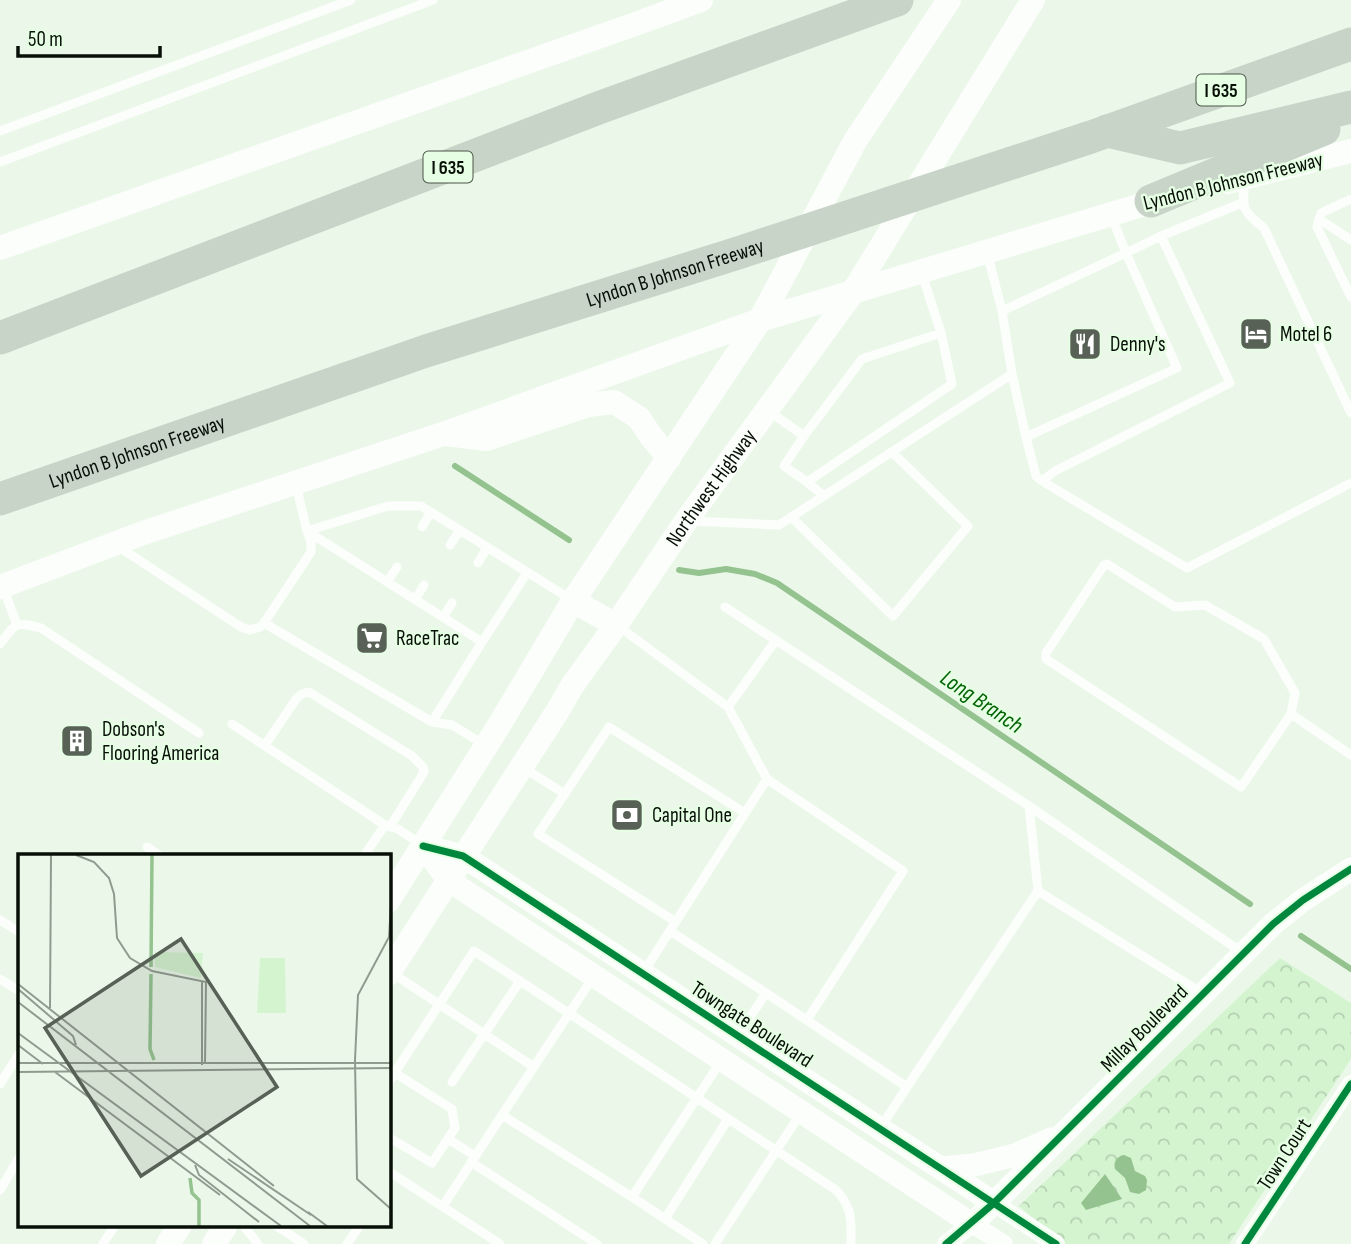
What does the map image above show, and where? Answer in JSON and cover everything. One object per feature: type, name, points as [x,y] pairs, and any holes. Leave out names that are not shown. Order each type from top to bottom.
[{"type":"highway","name":"I 635","points":[[0,338],[601,107],[897,0]]},
{"type":"highway","name":"Lyndon B Johnson Freeway","points":[[0,499],[426,351],[738,253],[1099,134],[1351,44]]},
{"type":"highway","points":[[1099,134],[1180,148],[1351,107]]},
{"type":"highway","points":[[1151,201],[1351,117]]},
{"type":"main road","points":[[0,248],[701,0]]},
{"type":"main road","points":[[390,898],[573,601],[760,320],[855,141],[949,0]]},
{"type":"main road","name":"Northwest Highway","points":[[390,971],[572,686],[686,521],[853,292],[1033,0]]},
{"type":"main road","name":"Lyndon B Johnson Freeway","points":[[1,586],[114,544],[443,434],[760,320],[1151,201],[1351,151]]},
{"type":"main road","points":[[443,434],[485,439],[588,405],[614,402],[639,418],[669,458]]},
{"type":"main road","points":[[573,601],[616,625]]},
{"type":"main road","points":[[168,1244],[179,1226]]},
{"type":"main road","points":[[214,1244],[225,1226]]},
{"type":"street","name":"Towngate Boulevard","points":[[423,846],[463,856],[1056,1244]]},
{"type":"street","points":[[423,846],[448,880],[1004,1244]]},
{"type":"street","name":"Millay Boulevard","points":[[972,1224],[1273,924],[1303,900],[1351,869]]},
{"type":"street","points":[[722,1060],[738,1035]]},
{"type":"street","name":"Town Court","points":[[1245,1244],[1351,1084]]},
{"type":"street","points":[[940,1168],[974,1165],[1014,1155],[1064,1134]]},
{"type":"street","points":[[946,1244],[972,1224]]},
{"type":"lane","points":[[0,131],[351,0]]},
{"type":"lane","points":[[0,162],[433,0]]},
{"type":"lane","points":[[1245,178],[1242,203],[1250,218],[1264,228],[1351,413]]},
{"type":"lane","points":[[1351,199],[1321,213],[1317,227],[1351,297]]},
{"type":"lane","points":[[1002,311],[1161,236],[1242,203]]},
{"type":"lane","points":[[1026,437],[1177,368],[1110,213]]},
{"type":"lane","points":[[1319,219],[1351,240]]},
{"type":"lane","points":[[1042,481],[1055,471],[1230,383],[1161,236]]},
{"type":"lane","points":[[987,252],[1002,311],[1026,437],[1036,476],[1042,481],[1187,568],[1351,483]]},
{"type":"lane","points":[[807,482],[952,384],[941,333],[922,272]]},
{"type":"lane","points":[[824,496],[784,466],[804,436],[862,359],[941,333]]},
{"type":"lane","points":[[686,521],[779,525],[1012,373]]},
{"type":"lane","points":[[767,410],[804,436]]},
{"type":"lane","points":[[791,517],[893,616],[968,526],[892,452]]},
{"type":"lane","points":[[114,544],[241,626],[250,630],[260,627],[311,552],[311,541],[295,483]]},
{"type":"lane","points":[[307,531],[388,506],[421,506],[573,601]]},
{"type":"lane","points":[[422,527],[432,512]]},
{"type":"lane","points":[[450,545],[460,530]]},
{"type":"lane","points":[[307,531],[482,642]]},
{"type":"lane","points":[[478,563],[487,548]]},
{"type":"lane","points":[[1107,564],[1175,607],[1205,605],[1264,639],[1295,693],[1291,714],[1241,787],[1046,659],[1045,653],[1107,564]]},
{"type":"lane","points":[[387,582],[397,567]]},
{"type":"lane","points":[[432,722],[527,573]]},
{"type":"lane","points":[[415,600],[424,585]]},
{"type":"lane","points":[[1,586],[17,625]]},
{"type":"lane","points":[[443,617],[452,603]]},
{"type":"lane","points":[[725,607],[1029,806],[1243,953]]},
{"type":"lane","points":[[0,644],[17,625],[23,623],[41,628],[199,733]]},
{"type":"lane","points":[[264,623],[432,722],[452,725],[486,746]]},
{"type":"lane","points":[[616,625],[728,707],[767,779],[902,871],[807,1020]]},
{"type":"lane","points":[[728,707],[776,640]]},
{"type":"lane","points":[[265,744],[298,698],[309,692],[424,766],[424,772],[366,854]]},
{"type":"lane","points":[[1291,714],[1351,755]]},
{"type":"lane","points":[[232,724],[387,826],[423,846]]},
{"type":"lane","points":[[745,813],[609,727],[538,834],[766,993],[907,1087]]},
{"type":"lane","points":[[522,767],[565,794]]},
{"type":"lane","points":[[643,973],[767,779]]},
{"type":"lane","points":[[880,1129],[1038,891],[1029,806]]},
{"type":"lane","points":[[147,847],[157,854]]},
{"type":"lane","points":[[1038,891],[1202,993]]},
{"type":"lane","points":[[0,920],[18,931]]},
{"type":"lane","points":[[390,1080],[474,951],[836,1191],[846,1200],[851,1217],[851,1244]]},
{"type":"lane","points":[[390,974],[534,1067]]},
{"type":"lane","points":[[443,1206],[594,976]]},
{"type":"lane","points":[[0,979],[18,990]]},
{"type":"lane","points":[[452,1082],[520,981]]},
{"type":"lane","points":[[738,1035],[766,993]]},
{"type":"lane","points":[[0,1084],[18,1056]]},
{"type":"lane","points":[[632,1197],[722,1060]]},
{"type":"lane","points":[[390,1138],[432,1163],[455,1128],[452,1109],[395,1073]]},
{"type":"lane","points":[[715,1244],[802,1112]]},
{"type":"lane","points":[[502,1115],[703,1244]]},
{"type":"lane","points":[[665,1219],[728,1119]]},
{"type":"lane","points":[[448,1139],[597,1244]]},
{"type":"lane","points":[[0,1190],[18,1160]]},
{"type":"lane","points":[[390,1177],[443,1206],[500,1244]]},
{"type":"lane","points":[[103,1244],[114,1226]]},
{"type":"lane","points":[[244,1226],[258,1244]]},
{"type":"lane","points":[[277,1226],[304,1244]]},
{"type":"lane","points":[[346,1244],[359,1226]]},
{"type":"green space","points":[[1280,958],[1351,1003],[1351,1059],[1229,1244],[1063,1244],[1019,1206]]},
{"type":"shaded area","points":[[1124,1155],[1131,1158],[1135,1171],[1147,1180],[1146,1190],[1139,1194],[1130,1192],[1125,1178],[1115,1169],[1116,1160]]},
{"type":"shaded area","points":[[1105,1174],[1122,1199],[1086,1210],[1081,1203]]},
{"type":"waterway","name":"Long Branch","points":[[455,466],[569,540]]},
{"type":"waterway","name":"Long Branch","points":[[679,570],[699,573],[726,569],[755,574],[777,583],[1250,904]]},
{"type":"waterway","name":"Long Branch","points":[[1301,936],[1351,969]]},
{"type":"cycle path","points":[[423,846],[463,856],[1056,1244]]},
{"type":"cycle path","points":[[946,1244],[994,1203],[1273,924],[1303,900],[1351,869]]},
{"type":"cycle path","points":[[1245,1244],[1351,1084]]},
{"type":"place","name":"Motel 6","points":[[1256,334]]},
{"type":"place","name":"Denny's","points":[[1085,344]]},
{"type":"place","name":"RaceTrac","points":[[372,638]]},
{"type":"place","name":"Dobson's Flooring America","points":[[77,741]]},
{"type":"place","name":"Capital One","points":[[627,815]]}]
